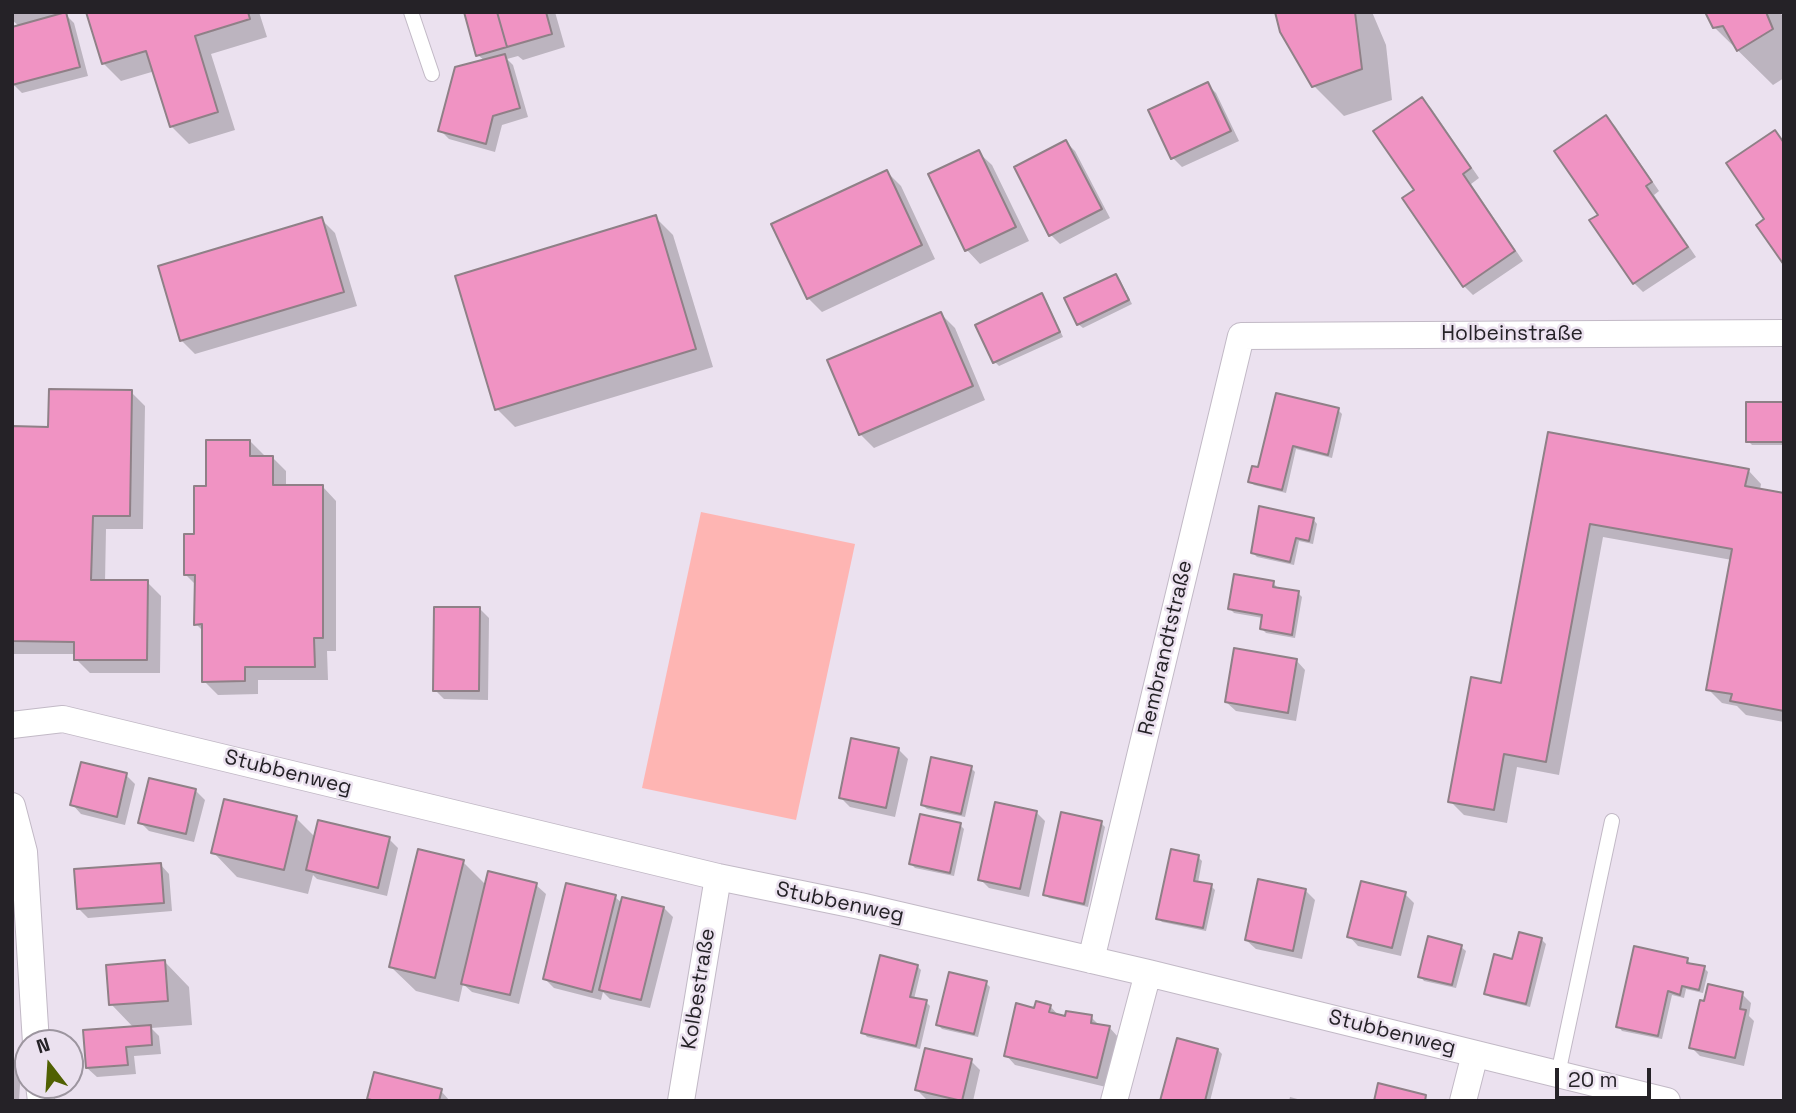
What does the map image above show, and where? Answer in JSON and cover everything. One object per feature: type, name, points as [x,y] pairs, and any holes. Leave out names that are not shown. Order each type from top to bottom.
[{"type":"street","name":"Holbeinstraße","points":[[1241,336],[1784,332]]},
{"type":"street","name":"Rembrandtstraße","points":[[1091,960],[1241,336]]},
{"type":"street","name":"Stubbenweg","points":[[12,725],[63,719],[718,877],[860,906],[1148,973],[1667,1101]]},
{"type":"street","points":[[12,806],[24,852],[35,1029]]},
{"type":"street","name":"Kolbestraße","points":[[681,1101],[718,877]]},
{"type":"street","points":[[1114,1101],[1148,973]]},
{"type":"street","points":[[1463,1101],[1475,1054]]},
{"type":"lane","points":[[411,12],[432,74]]},
{"type":"lane","points":[[1558,1074],[1612,821]]},
{"type":"shaded area","points":[[701,512],[855,544],[796,820],[642,788]]},
{"type":"building","points":[[66,12],[80,67],[12,85],[12,27]]},
{"type":"building","points":[[86,12],[248,12],[250,19],[195,36],[218,112],[170,127],[146,51],[102,64]]},
{"type":"building","points":[[464,12],[497,12],[507,47],[476,56]]},
{"type":"building","points":[[497,12],[546,12],[552,34],[507,47]]},
{"type":"building","points":[[1275,12],[1355,12],[1362,69],[1312,87],[1280,32]]},
{"type":"building","points":[[1705,12],[1766,12],[1773,29],[1737,51],[1723,26],[1713,28]]},
{"type":"building","points":[[505,54],[520,108],[493,116],[486,144],[438,131],[455,67]]},
{"type":"building","points":[[1208,82],[1231,131],[1171,159],[1148,110]]},
{"type":"building","points":[[1422,97],[1471,168],[1463,174],[1515,251],[1463,287],[1402,198],[1414,190],[1373,131]]},
{"type":"building","points":[[1606,115],[1652,182],[1646,186],[1688,247],[1633,284],[1589,220],[1598,215],[1554,151]]},
{"type":"building","points":[[1775,130],[1784,143],[1784,265],[1756,225],[1764,219],[1726,163]]},
{"type":"building","points":[[1066,140],[1102,209],[1049,236],[1014,167]]},
{"type":"building","points":[[979,150],[1016,227],[965,251],[928,174]]},
{"type":"building","points":[[887,170],[922,245],[807,299],[771,224]]},
{"type":"building","points":[[656,215],[696,349],[495,410],[455,276]]},
{"type":"building","points":[[322,217],[344,292],[180,341],[158,266]]},
{"type":"building","points":[[1116,274],[1129,300],[1077,325],[1064,298]]},
{"type":"building","points":[[1042,293],[1060,332],[993,363],[975,325]]},
{"type":"building","points":[[941,312],[973,386],[859,435],[827,360]]},
{"type":"building","points":[[49,389],[132,390],[130,516],[93,516],[91,580],[148,580],[147,660],[74,660],[74,642],[12,641],[12,426],[48,427]]},
{"type":"building","points":[[1276,393],[1339,408],[1328,455],[1293,446],[1282,490],[1248,482],[1252,466],[1258,467]]},
{"type":"building","points":[[1746,402],[1784,402],[1784,442],[1746,442]]},
{"type":"building","points":[[1548,432],[1749,469],[1745,486],[1784,493],[1784,711],[1730,701],[1732,694],[1706,690],[1732,549],[1590,524],[1546,762],[1504,754],[1494,810],[1448,802],[1471,677],[1501,683]]},
{"type":"building","points":[[206,440],[250,440],[250,456],[273,456],[273,485],[323,485],[323,638],[314,638],[315,667],[245,667],[245,681],[202,682],[202,624],[194,625],[195,575],[184,575],[184,534],[194,534],[194,486],[206,486]]},
{"type":"building","points":[[1259,506],[1314,518],[1309,541],[1296,538],[1290,562],[1251,553]]},
{"type":"building","points":[[1234,574],[1274,581],[1273,587],[1299,591],[1292,635],[1260,629],[1262,615],[1228,609]]},
{"type":"building","points":[[434,607],[480,607],[479,691],[433,691]]},
{"type":"building","points":[[1234,648],[1297,659],[1288,713],[1225,702]]},
{"type":"building","points":[[851,738],[899,748],[886,808],[839,798]]},
{"type":"building","points":[[931,757],[972,766],[961,814],[921,805]]},
{"type":"building","points":[[81,762],[127,773],[117,817],[70,805]]},
{"type":"building","points":[[149,778],[196,789],[186,834],[138,823]]},
{"type":"building","points":[[224,799],[297,816],[284,870],[211,853]]},
{"type":"building","points":[[995,802],[1037,811],[1020,889],[978,880]]},
{"type":"building","points":[[1061,812],[1102,821],[1084,904],[1043,895]]},
{"type":"building","points":[[920,814],[961,823],[950,873],[909,864]]},
{"type":"building","points":[[318,820],[390,837],[378,888],[306,870]]},
{"type":"building","points":[[418,849],[464,860],[435,978],[389,967]]},
{"type":"building","points":[[1171,849],[1199,855],[1194,881],[1212,884],[1203,928],[1156,919]]},
{"type":"building","points":[[161,863],[164,903],[77,909],[74,869]]},
{"type":"building","points":[[488,871],[537,883],[510,995],[461,984]]},
{"type":"building","points":[[1258,879],[1306,889],[1293,951],[1245,940]]},
{"type":"building","points":[[1361,881],[1406,892],[1392,948],[1347,937]]},
{"type":"building","points":[[566,883],[616,895],[592,992],[543,979]]},
{"type":"building","points":[[622,897],[664,907],[641,1000],[599,990]]},
{"type":"building","points":[[1519,932],[1542,938],[1526,1004],[1484,994],[1494,954],[1512,959]]},
{"type":"building","points":[[1428,936],[1462,945],[1452,985],[1418,977]]},
{"type":"building","points":[[1634,946],[1688,958],[1687,963],[1705,966],[1699,990],[1682,986],[1680,995],[1668,991],[1658,1036],[1616,1027]]},
{"type":"building","points":[[880,955],[918,965],[910,997],[927,1000],[916,1046],[861,1033]]},
{"type":"building","points":[[165,960],[168,1001],[109,1005],[106,965]]},
{"type":"building","points":[[949,972],[987,981],[974,1034],[936,1025]]},
{"type":"building","points":[[1708,984],[1743,992],[1740,1009],[1746,1010],[1735,1058],[1689,1048],[1700,1000],[1704,1001]]},
{"type":"building","points":[[1036,1001],[1051,1005],[1049,1012],[1065,1016],[1066,1011],[1092,1015],[1091,1023],[1110,1026],[1097,1078],[1004,1056],[1016,1003],[1034,1008]]},
{"type":"building","points":[[151,1025],[152,1045],[126,1047],[128,1065],[86,1068],[84,1030]]},
{"type":"building","points":[[1177,1038],[1218,1049],[1205,1101],[1160,1101]]},
{"type":"building","points":[[925,1048],[972,1059],[962,1101],[915,1090]]},
{"type":"building","points":[[374,1072],[442,1089],[439,1101],[367,1099]]},
{"type":"building","points":[[1378,1083],[1426,1095],[1425,1101],[1374,1101]]}]
